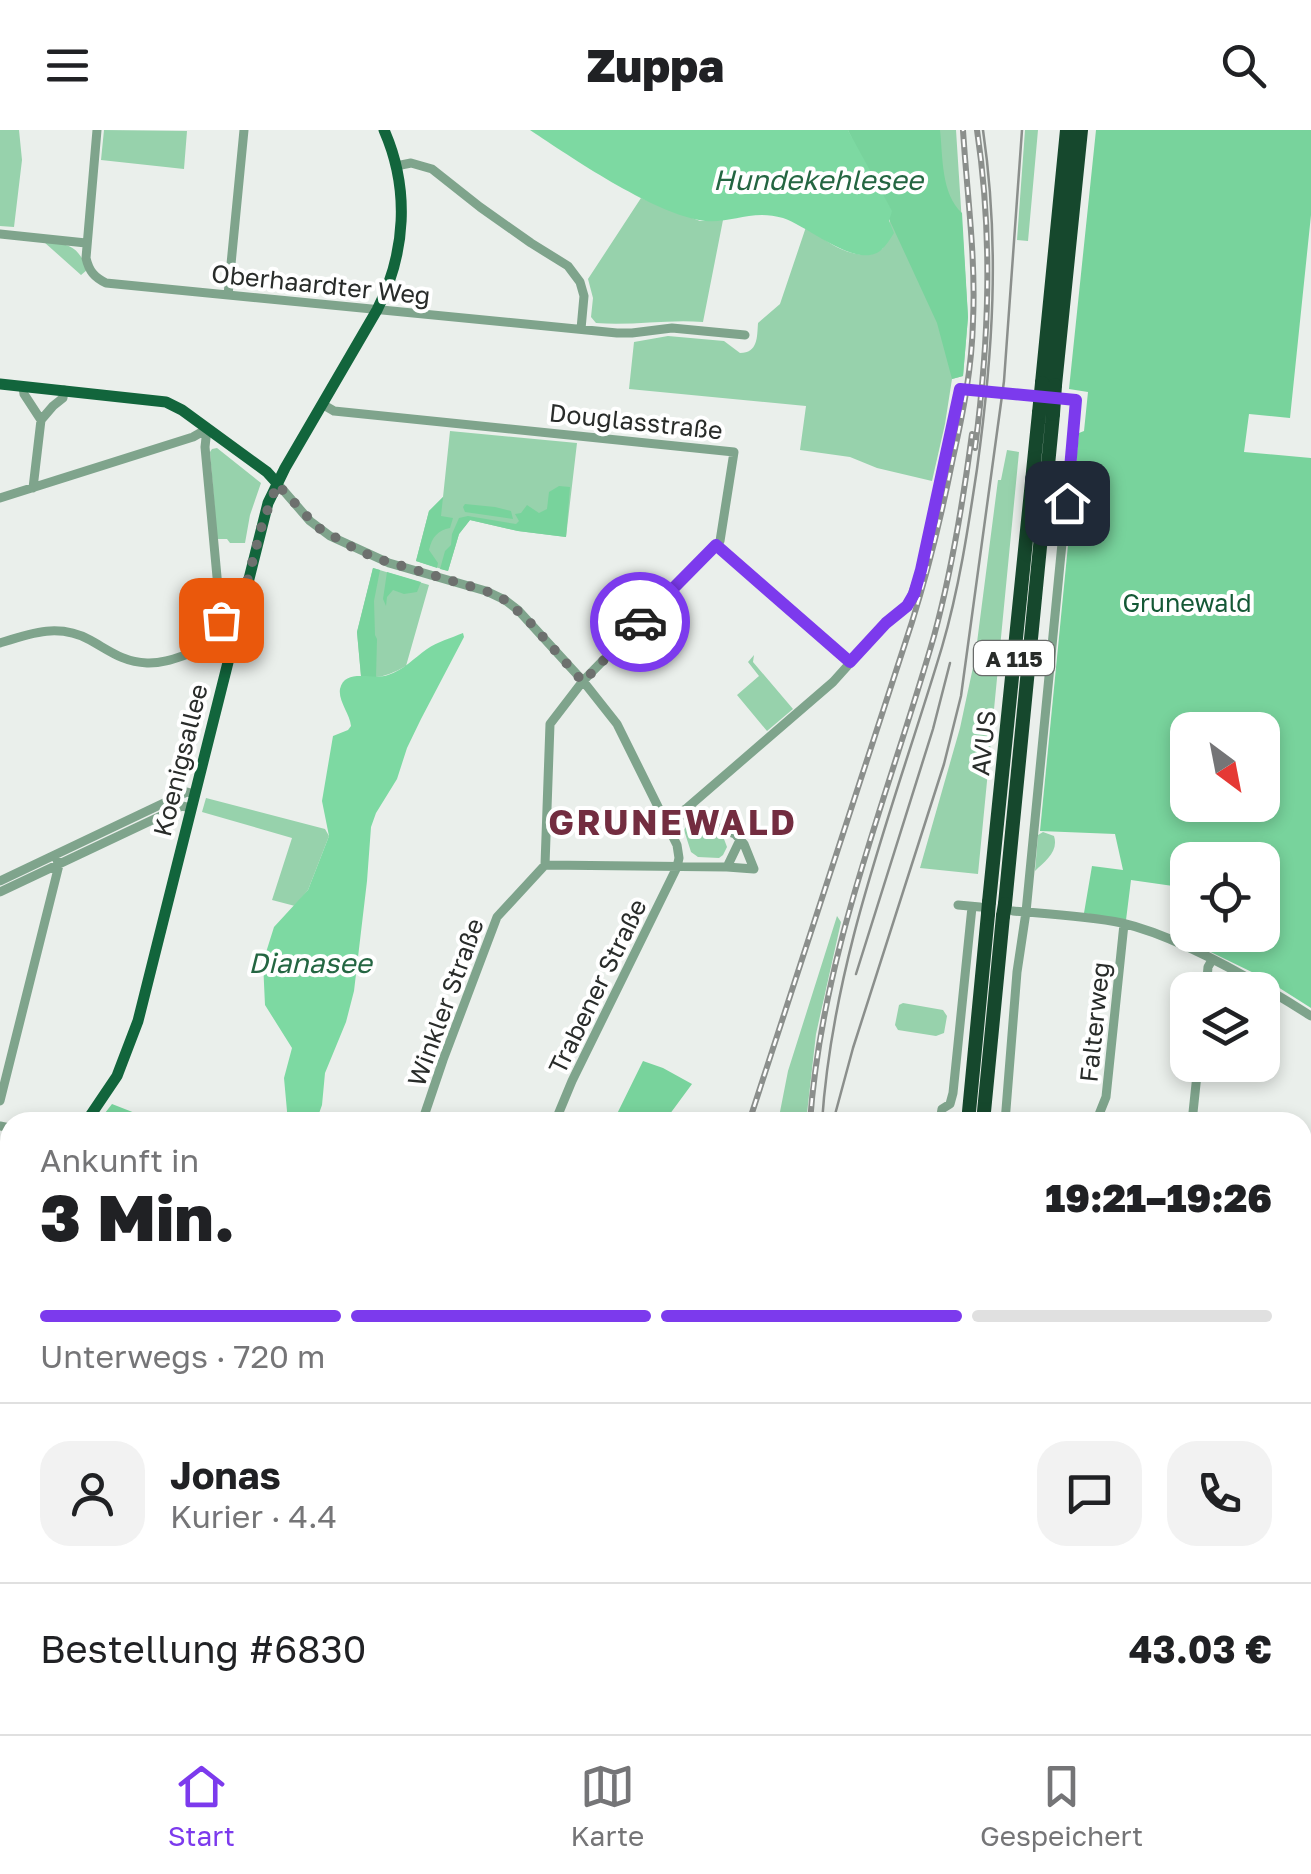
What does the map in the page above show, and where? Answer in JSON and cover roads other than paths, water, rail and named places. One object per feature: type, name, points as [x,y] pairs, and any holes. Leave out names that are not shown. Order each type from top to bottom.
[{"type":"highway","name":"AVUS","points":[[969,1112],[1046,414],[1067,130]]},
{"type":"highway","name":"AVUS","points":[[1048,384],[1081,130]]},
{"type":"highway","name":"AVUS","points":[[983,1112],[993,909]]},
{"type":"main road","name":"Koenigsallee","points":[[93,1112],[117,1076],[133,1039],[262,525],[277,484],[390,281],[400,245],[401,193],[384,130]]},
{"type":"main road","points":[[0,384],[165,402],[182,410],[267,472],[277,484]]},
{"type":"street","points":[[0,234],[86,243],[98,130]]},
{"type":"street","points":[[228,295],[244,130]]},
{"type":"street","points":[[396,166],[411,163],[432,169],[568,266],[580,282],[584,296],[581,330]]},
{"type":"street","name":"Oberhaardter Weg","points":[[86,243],[89,270],[106,283],[581,330],[632,334],[672,328],[745,334]]},
{"type":"street","points":[[23,387],[41,420]]},
{"type":"street","points":[[664,817],[679,813],[799,713],[907,606],[921,570],[960,389],[1076,400],[1006,1112]]},
{"type":"street","points":[[33,488],[41,420],[63,398],[64,390]]},
{"type":"street","name":"Douglasstraße","points":[[322,404],[334,410],[734,452],[720,541],[716,545]]},
{"type":"street","points":[[0,498],[207,429]]},
{"type":"street","points":[[207,429],[205,448],[221,620],[234,632]]},
{"type":"street","points":[[277,484],[317,527],[345,543],[375,558],[486,591],[505,600],[527,619],[617,724],[664,817],[678,852],[676,867]]},
{"type":"street","points":[[679,813],[735,834],[754,869],[545,865],[550,724],[583,682],[716,545],[850,662]]},
{"type":"street","points":[[0,643],[52,630],[80,636],[116,657],[144,663],[171,660],[211,647],[230,651]]},
{"type":"street","points":[[0,892],[186,792],[194,794]]},
{"type":"street","points":[[0,881],[182,806],[191,808]]},
{"type":"street","points":[[727,866],[740,840]]},
{"type":"street","points":[[0,1102],[58,860]]},
{"type":"street","name":"Winkler Straße","points":[[425,1112],[497,917],[545,865]]},
{"type":"street","name":"Trabener Straße","points":[[559,1112],[676,867]]},
{"type":"street","points":[[958,905],[1124,924],[1212,960],[1311,1016]]},
{"type":"street","points":[[942,1112],[950,1104],[953,1093],[993,909]]},
{"type":"street","name":"Falterweg","points":[[1100,1112],[1106,1097],[1124,924]]},
{"type":"street","points":[[1208,972],[1212,960]]},
{"type":"street","points":[[1193,1112],[1196,1082]]},
{"type":"water","name":"Hundekehlesee","points":[[530,130],[848,130],[892,211],[889,221],[894,233],[880,251],[858,255],[771,215],[710,221],[679,215],[612,182]]},
{"type":"water","name":"Dianasee","points":[[463,633],[371,827],[354,991],[325,1073],[320,1112],[287,1112],[284,1078],[292,1048],[265,1005],[263,962],[274,927],[308,890],[329,836],[322,801],[333,736],[351,726],[340,689],[353,676],[394,673],[431,647]]},
{"type":"tram line","points":[[823,1112],[828,1061],[852,941],[942,647],[970,514],[987,383],[992,300],[991,216],[983,130]]},
{"type":"tram line","points":[[836,1112],[944,764],[961,696],[1004,381],[1022,130]]},
{"type":"tram line","points":[[856,974],[950,663]]},
{"type":"railway","points":[[752,1112],[912,622],[944,499],[972,339],[972,250],[963,130]]},
{"type":"railway","points":[[975,448],[987,289],[977,130]]},
{"type":"railway","points":[[811,1112],[817,1059],[842,936],[940,611],[972,434]]},
{"type":"district","name":"GRUNEWALD","points":[[673,822]]},
{"type":"park label","name":"Grunewald","points":[[1187,602]]}]
